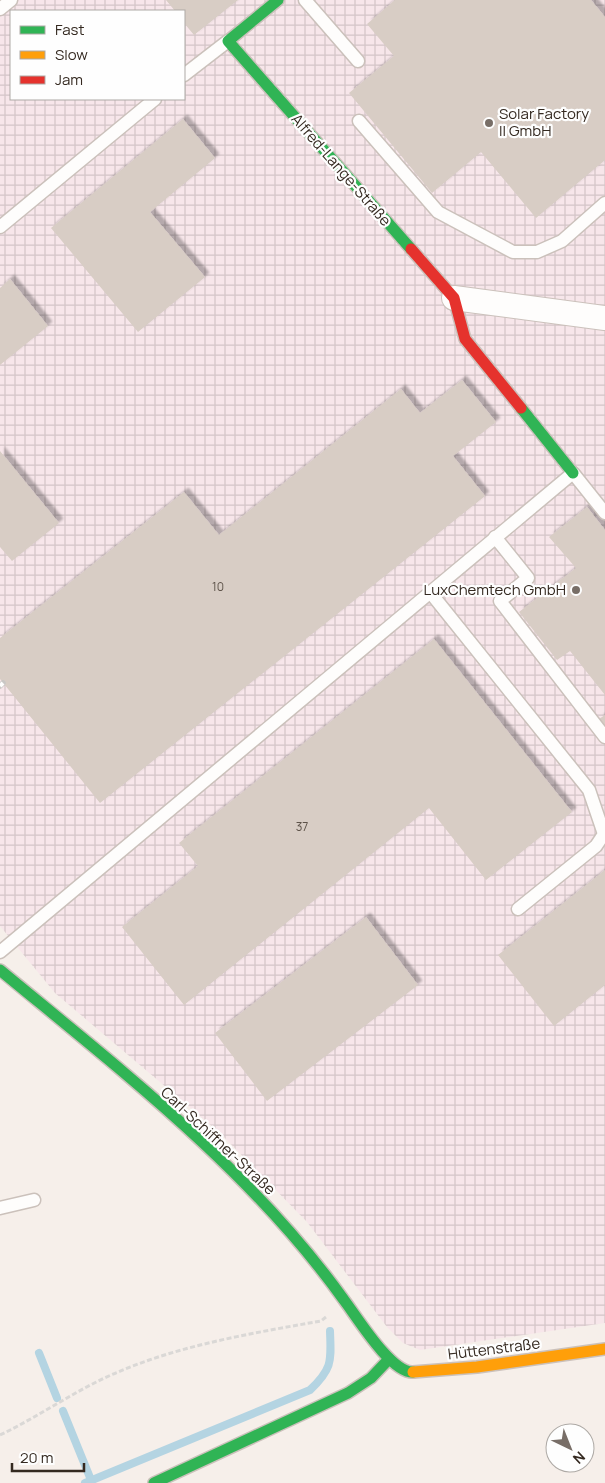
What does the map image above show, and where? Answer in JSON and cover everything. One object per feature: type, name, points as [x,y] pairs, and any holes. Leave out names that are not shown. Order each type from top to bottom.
[{"type":"street","points":[[228,41],[278,0]]},
{"type":"street","name":"Alfred-Lange-Straße","points":[[228,41],[454,298],[465,339],[573,473]]},
{"type":"street","points":[[454,298],[605,318]]},
{"type":"street","name":"Carl-Schiffner-Straße","points":[[0,970],[99,1051],[222,1162],[293,1233],[389,1359]]},
{"type":"street","name":"Hüttenstraße","points":[[389,1359],[409,1372],[478,1367],[605,1350]]},
{"type":"street","points":[[154,1483],[348,1393],[371,1378],[389,1359]]},
{"type":"lane","points":[[0,9],[11,0]]},
{"type":"lane","points":[[305,0],[358,61]]},
{"type":"lane","points":[[185,74],[228,41]]},
{"type":"lane","points":[[0,227],[154,100]]},
{"type":"lane","points":[[359,121],[438,212],[513,252],[537,252],[562,241],[605,203]]},
{"type":"lane","points":[[0,952],[573,473]]},
{"type":"lane","name":"Alfred-Lange-Straße","points":[[573,473],[605,513]]},
{"type":"lane","points":[[495,538],[528,578],[500,601],[605,736]]},
{"type":"lane","points":[[430,592],[589,790],[602,826],[604,834],[596,846],[518,909]]},
{"type":"lane","points":[[0,1208],[34,1200]]},
{"type":"path","points":[[0,1435],[116,1372],[148,1360],[217,1342],[321,1320],[347,1302]]},
{"type":"shaded area","points":[[0,0],[605,0],[605,1323],[420,1350],[403,1343],[387,1327],[307,1222],[220,1133],[55,993],[0,926]]},
{"type":"building","points":[[166,0],[238,0],[194,35],[185,24],[185,10],[174,10]]},
{"type":"building","name":"Solar Factory II GmbH","points":[[395,0],[591,0],[605,17],[605,160],[536,218],[481,152],[432,193],[349,93],[394,56],[367,24]]},
{"type":"building","points":[[183,119],[215,158],[150,212],[205,277],[138,332],[51,228]]},
{"type":"building","points":[[10,279],[48,326],[0,365],[0,288]]},
{"type":"building","points":[[462,380],[496,422],[453,456],[485,496],[100,803],[0,679],[0,638],[184,492],[219,535],[401,389],[420,413]]},
{"type":"building","points":[[0,451],[59,523],[12,561],[0,547]]},
{"type":"building","name":"LuxChemtech GmbH","points":[[587,507],[605,530],[605,695],[570,651],[557,660],[519,612],[576,568],[549,537]]},
{"type":"building","points":[[434,639],[572,812],[486,880],[429,808],[184,1005],[122,927],[198,866],[179,843]]},
{"type":"building","points":[[605,715],[605,726],[599,719]]},
{"type":"building","points":[[605,870],[605,985],[554,1026],[498,955]]},
{"type":"building","points":[[366,917],[418,985],[267,1101],[215,1033]]},
{"type":"waterway","points":[[85,1483],[310,1390],[327,1370],[331,1350],[330,1331]]},
{"type":"waterway","points":[[39,1353],[57,1398]]},
{"type":"waterway","points":[[63,1411],[91,1480]]},
{"type":"railway","points":[[0,686],[3,683]]},
{"type":"traffic: fast","points":[[278,0],[228,41],[411,249]]},
{"type":"traffic: fast","points":[[521,408],[573,473]]},
{"type":"traffic: fast","points":[[0,970],[138,1085],[226,1165],[308,1253],[375,1343],[395,1364],[404,1370],[413,1372]]},
{"type":"traffic: fast","points":[[154,1483],[348,1393],[371,1378],[389,1359]]},
{"type":"traffic: slow","points":[[413,1372],[477,1367],[605,1349]]},
{"type":"traffic: jam","points":[[411,249],[454,298],[465,339],[521,408]]},
{"type":"place","name":"Solar Factory II GmbH","points":[[489,123]]},
{"type":"place","name":"LuxChemtech GmbH","points":[[576,590]]}]
